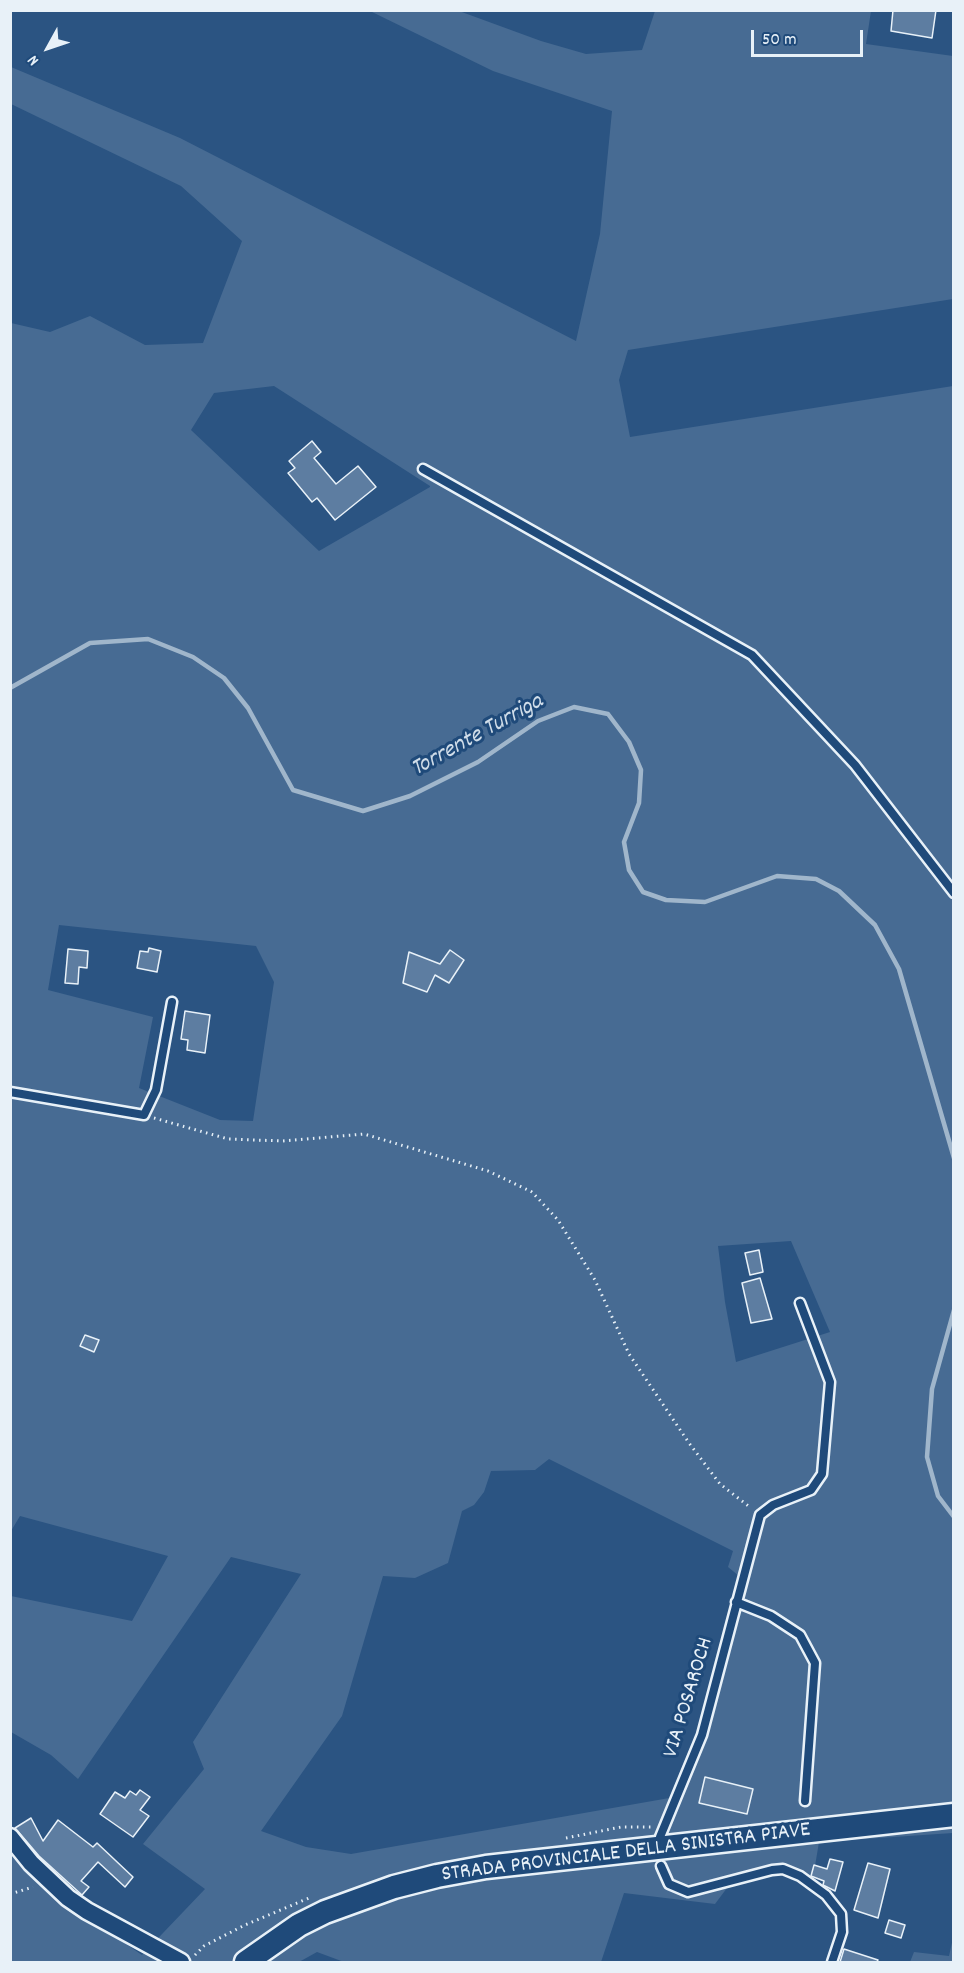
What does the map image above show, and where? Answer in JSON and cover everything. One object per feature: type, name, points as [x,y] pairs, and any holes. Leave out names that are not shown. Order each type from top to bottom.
[{"type":"main road","name":"STRADA PROVINCIALE DELLA SINISTRA PIAVE","points":[[246,1962],[299,1925],[324,1912],[394,1887],[437,1876],[486,1867],[954,1815]]},
{"type":"street","points":[[10,1837],[49,1882],[87,1911],[182,1962]]},
{"type":"lane","points":[[423,469],[752,655],[855,765],[954,893]]},
{"type":"lane","points":[[10,1092],[144,1114],[156,1089],[172,1002]]},
{"type":"lane","points":[[760,1515],[773,1505],[811,1490],[822,1474],[830,1382],[800,1303]]},
{"type":"lane","name":"VIA POSAROCH","points":[[660,1837],[702,1735],[760,1515]]},
{"type":"lane","points":[[736,1602],[771,1616],[800,1635],[815,1663],[806,1801]]},
{"type":"lane","points":[[661,1866],[669,1884],[688,1892],[772,1870],[783,1869],[800,1876],[826,1895],[841,1914],[842,1932],[832,1962]]},
{"type":"path","points":[[144,1114],[228,1139],[283,1141],[364,1134],[488,1171],[532,1192],[558,1220],[595,1280],[630,1354],[689,1443],[720,1484],[760,1515]]},
{"type":"path","points":[[10,1894],[49,1882]]},
{"type":"shaded area","points":[[370,11],[459,11],[541,41],[586,54],[642,50],[655,11],[871,11],[866,44],[953,56],[953,299],[628,350],[619,380],[630,437],[953,386],[953,1833],[819,1842],[812,1884],[783,1869],[733,1880],[715,1904],[624,1893],[601,1962],[344,1962],[317,1952],[299,1962],[11,1962],[10,1837],[77,1910],[142,1955],[205,1889],[143,1844],[204,1769],[193,1742],[301,1574],[231,1557],[78,1779],[51,1755],[11,1732],[11,1596],[132,1621],[168,1556],[20,1516],[11,1531],[11,323],[50,332],[90,316],[145,345],[203,343],[242,241],[181,186],[11,104],[11,67],[180,138],[576,341],[600,234],[612,111],[493,71]],"holes":[[[274,386],[430,487],[319,551],[191,430],[214,393]],[[59,925],[256,946],[274,982],[253,1121],[220,1120],[139,1088],[153,1017],[48,990]],[[791,1241],[830,1332],[736,1362],[718,1246]],[[549,1459],[733,1551],[728,1567],[739,1576],[712,1699],[675,1797],[351,1854],[306,1847],[261,1831],[342,1716],[383,1576],[415,1578],[448,1563],[462,1511],[474,1505],[484,1492],[491,1471],[535,1470]]]},
{"type":"shaded area","points":[[953,1938],[953,1962],[910,1962],[914,1952],[949,1956]]},
{"type":"building","points":[[893,10],[936,10],[932,38],[891,31]]},
{"type":"building","points":[[312,441],[321,452],[314,458],[336,484],[358,466],[376,487],[335,520],[317,498],[312,502],[288,473],[295,468],[289,461]]},
{"type":"building","points":[[149,948],[161,951],[157,972],[137,968],[140,951],[148,952]]},
{"type":"building","points":[[68,949],[88,951],[87,968],[79,967],[78,984],[65,983]]},
{"type":"building","points":[[450,950],[464,960],[449,983],[435,975],[427,992],[403,983],[409,952],[440,964]]},
{"type":"building","points":[[185,1011],[210,1015],[205,1053],[187,1050],[188,1040],[181,1039]]},
{"type":"building","points":[[759,1250],[763,1272],[750,1275],[745,1253]]},
{"type":"building","points":[[760,1278],[772,1319],[751,1323],[742,1283]]},
{"type":"building","points":[[85,1335],[99,1340],[94,1352],[80,1346]]},
{"type":"building","points":[[705,1777],[753,1789],[747,1814],[699,1803]]},
{"type":"building","points":[[140,1790],[150,1797],[140,1810],[149,1816],[133,1837],[100,1814],[115,1792],[125,1798],[130,1791],[136,1795]]},
{"type":"building","points":[[31,1818],[43,1841],[58,1820],[93,1847],[97,1843],[133,1877],[125,1887],[98,1862],[81,1881],[89,1887],[82,1895],[39,1856],[15,1828]]},
{"type":"building","points":[[830,1859],[843,1862],[835,1891],[823,1885],[824,1881],[811,1876],[814,1865],[827,1869]]},
{"type":"building","points":[[868,1863],[890,1869],[878,1918],[854,1910]]},
{"type":"building","points":[[889,1920],[905,1925],[901,1938],[885,1933]]},
{"type":"building","points":[[844,1949],[878,1960],[877,1962],[840,1962]]},
{"type":"waterway","name":"Torrente Turriga","points":[[10,688],[90,643],[148,639],[193,657],[224,678],[248,708],[293,790],[363,811],[410,796],[478,762],[538,721],[574,707],[608,714],[629,742],[641,770],[639,803],[624,842],[629,870],[643,892],[666,900],[705,902],[777,876],[816,879],[839,891],[875,925],[899,969],[954,1158]]},
{"type":"waterway","name":"Torrente Turriga","points":[[954,1310],[932,1389],[927,1457],[938,1496],[954,1517]]}]
